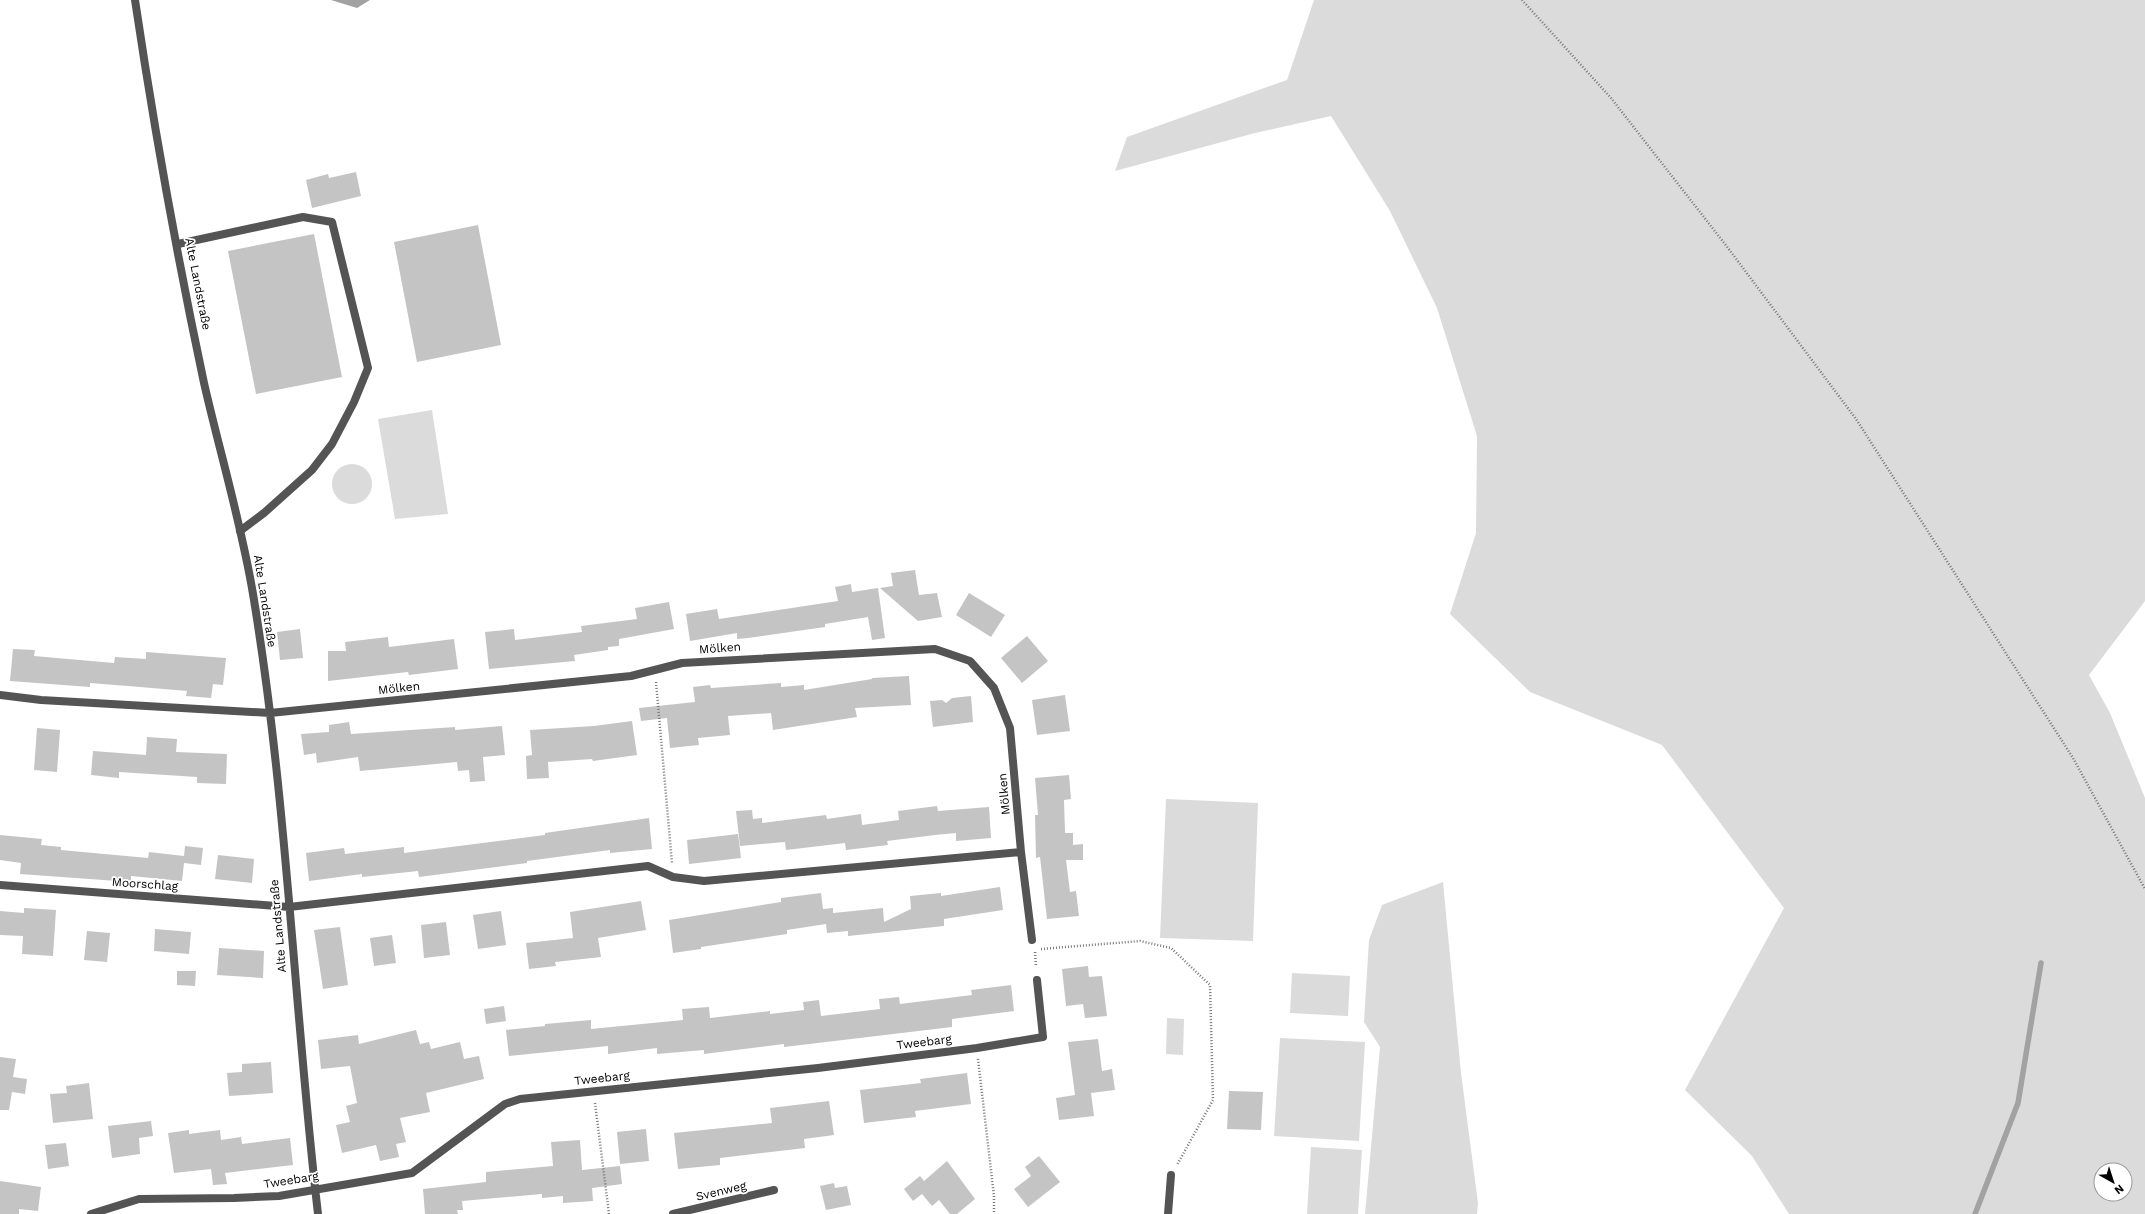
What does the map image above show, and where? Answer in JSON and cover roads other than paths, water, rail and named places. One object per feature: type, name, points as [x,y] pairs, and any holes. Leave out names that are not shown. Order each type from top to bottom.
[{"type":"street","name":"Alte Landstraße","points":[[135,0],[149,96],[205,384],[240,531],[253,593],[270,713],[318,1214]]},
{"type":"street","points":[[178,244],[303,217],[332,222],[368,368],[354,402],[332,444],[312,470],[264,513],[240,531]]},
{"type":"street","name":"Mölken","points":[[270,713],[631,676],[682,663],[935,649],[970,661],[994,688],[1010,728],[1021,852],[1032,940]]},
{"type":"street","points":[[0,695],[41,700],[270,713]]},
{"type":"street","points":[[289,907],[648,866],[673,877],[704,881],[1021,852]]},
{"type":"street","name":"Moorschlag","points":[[0,885],[289,907]]},
{"type":"street","name":"Tweebarg","points":[[91,1214],[139,1199],[279,1196],[412,1173],[505,1104],[536,1097],[818,1068],[977,1048],[1043,1037],[1037,980]]},
{"type":"street","points":[[1168,1214],[1171,1175]]},
{"type":"street","name":"Svenweg","points":[[673,1214],[774,1190]]},
{"type":"waterway","points":[[1975,1214],[2018,1103],[2041,963]]}]
